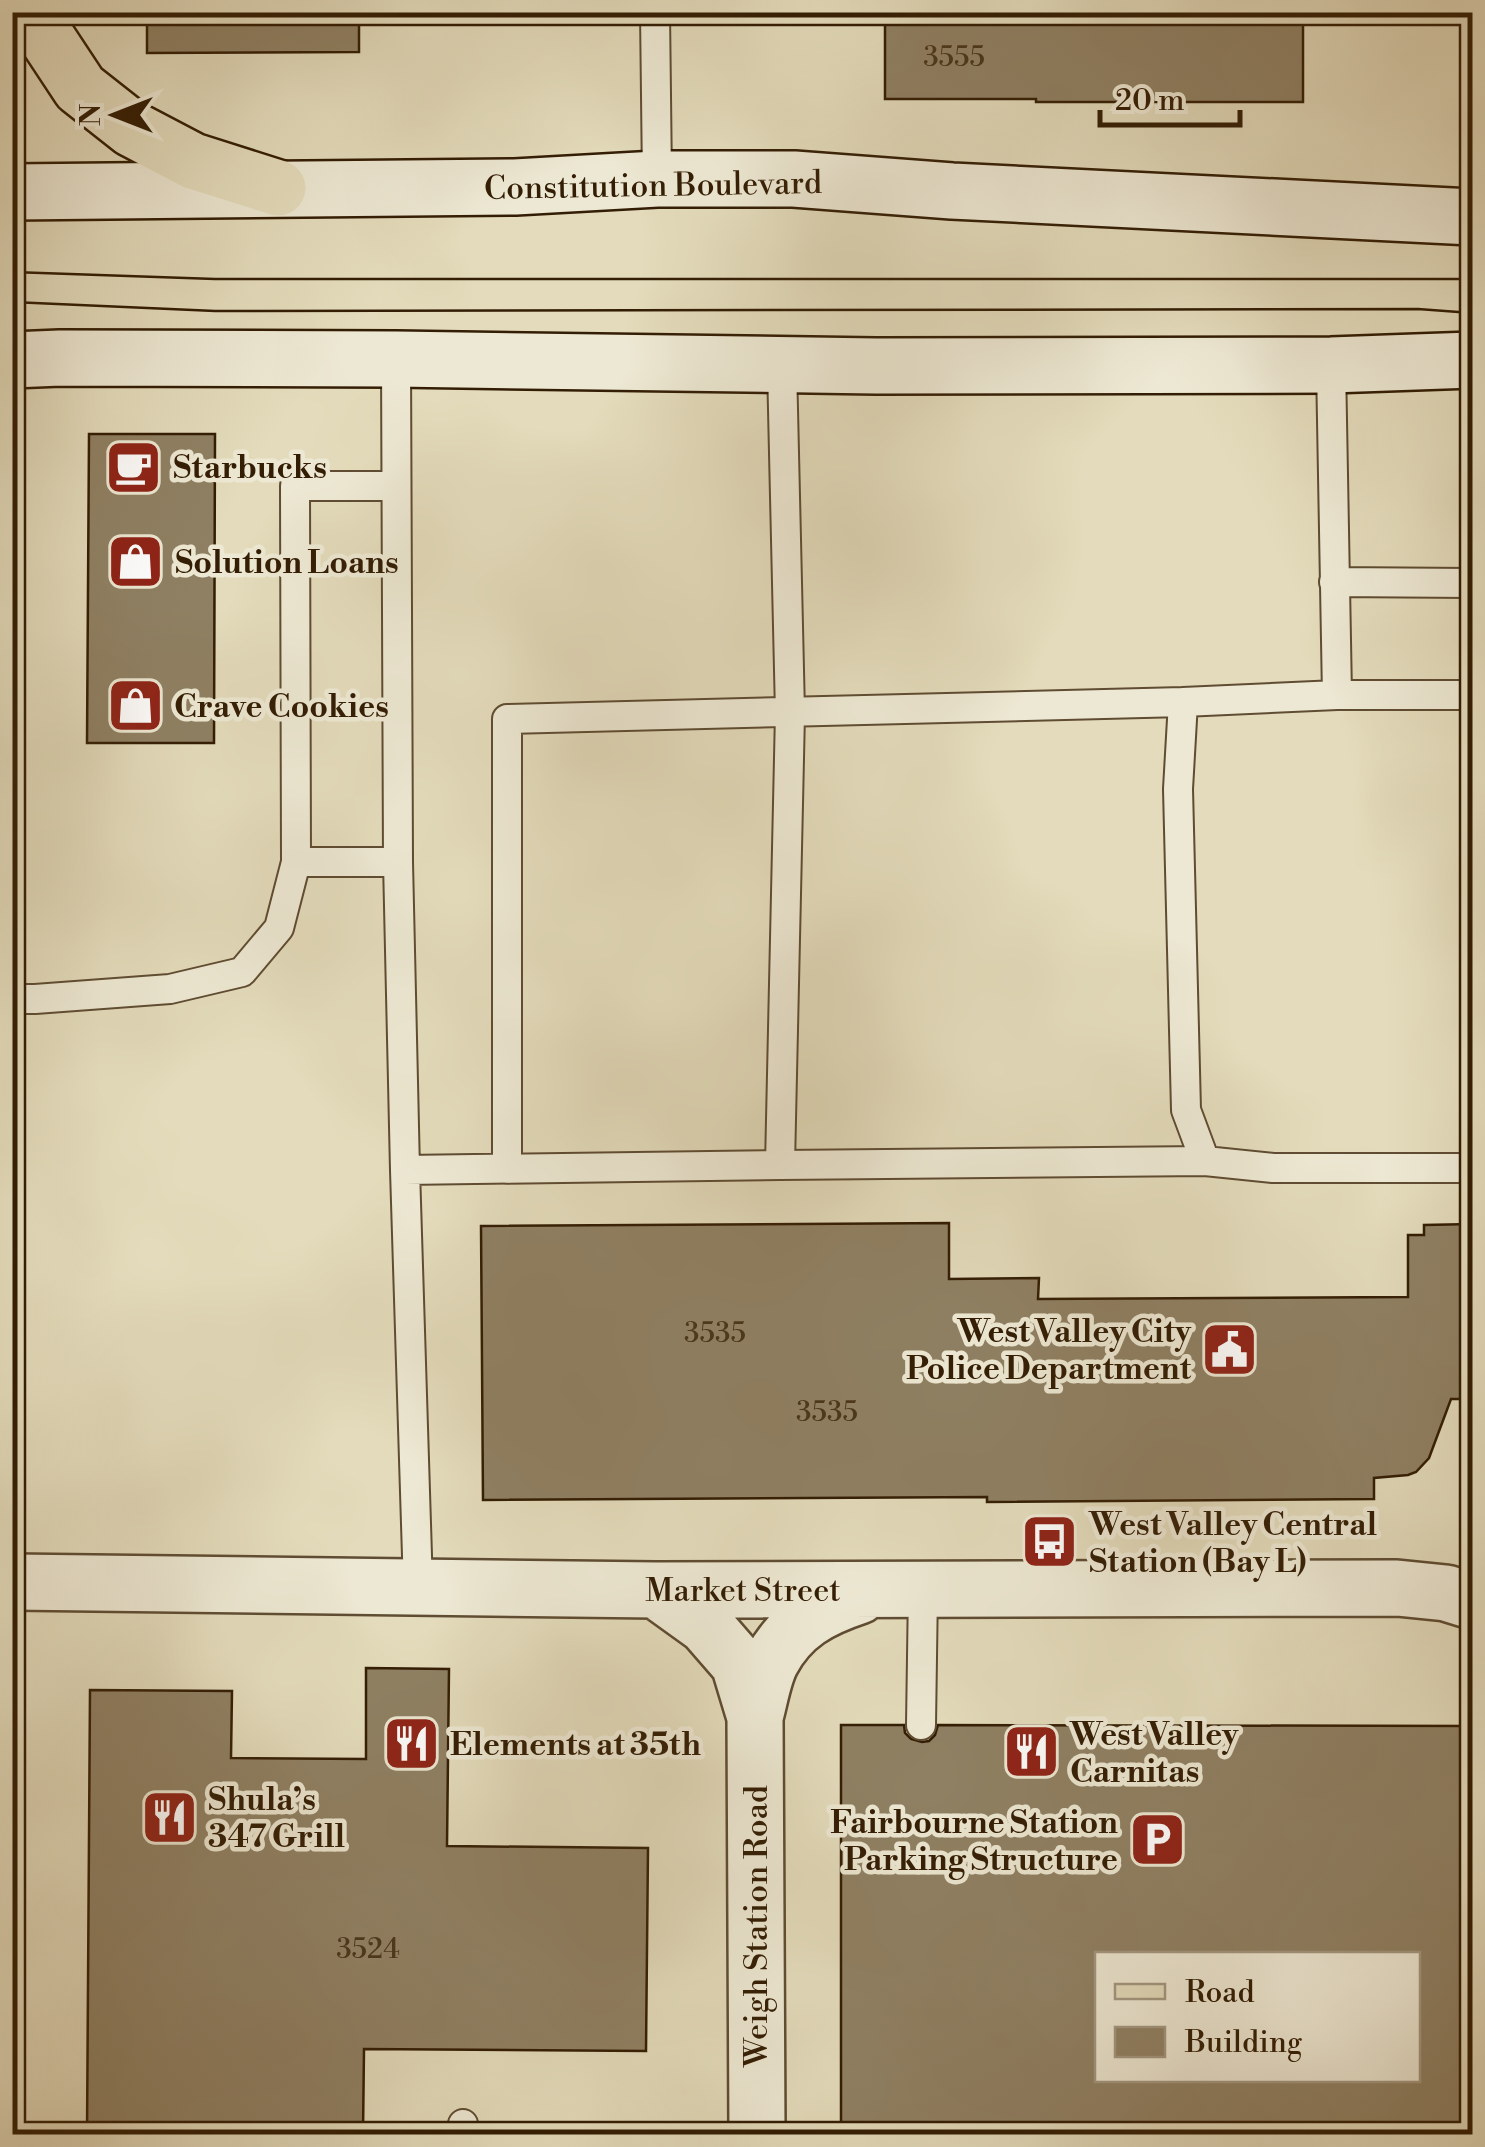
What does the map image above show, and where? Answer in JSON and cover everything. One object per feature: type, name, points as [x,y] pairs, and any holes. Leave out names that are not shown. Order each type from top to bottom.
[{"type":"main road","points":[[37,12],[46,35],[80,88],[132,128],[193,162],[278,188]]},
{"type":"main road","name":"Constitution Boulevard","points":[[12,192],[515,187],[657,179],[794,179],[972,192],[1472,217]]},
{"type":"main road","points":[[12,360],[396,359],[782,366],[1472,360]]},
{"type":"main road","name":"Market Street","points":[[12,1582],[656,1590],[1397,1588],[1446,1593],[1472,1601]]},
{"type":"main road","name":"Weigh Station Road","points":[[757,2134],[755,1716],[770,1664],[796,1627],[828,1607],[900,1589]]},
{"type":"main road","name":"Weigh Station Road","points":[[656,1590],[706,1626],[739,1664],[755,1716]]},
{"type":"lane","points":[[656,12],[657,179]]},
{"type":"lane","points":[[396,359],[398,862],[418,1588]]},
{"type":"lane","points":[[1331,364],[1336,694]]},
{"type":"lane","points":[[780,1165],[790,713],[782,366]]},
{"type":"lane","points":[[12,999],[170,989],[242,972],[279,928],[296,862],[295,486],[396,486]]},
{"type":"lane","points":[[1334,582],[1472,583]]},
{"type":"lane","points":[[508,1169],[508,719],[1183,702],[1336,694],[1472,695]]},
{"type":"lane","points":[[1183,702],[1178,789],[1186,1110],[1206,1161]]},
{"type":"lane","points":[[296,862],[398,862]]},
{"type":"lane","points":[[405,1170],[1206,1161],[1272,1168],[1472,1168]]},
{"type":"lane","points":[[900,1589],[921,1726]]},
{"type":"building","points":[[147,12],[359,12],[359,52],[147,53]]},
{"type":"building","points":[[885,12],[1303,12],[1303,102],[885,99]]},
{"type":"building","points":[[89,434],[215,434],[214,743],[87,743]]},
{"type":"building","points":[[949,1223],[949,1279],[1039,1278],[1038,1299],[1408,1297],[1408,1235],[1424,1235],[1424,1225],[1472,1224],[1472,1399],[1451,1399],[1429,1458],[1408,1475],[1374,1478],[1374,1499],[483,1500],[481,1226]]},
{"type":"building","points":[[366,1668],[449,1669],[447,1846],[648,1848],[646,2051],[364,2049],[363,2134],[87,2134],[90,1690],[232,1691],[231,1758],[366,1759]]},
{"type":"building","name":"Fairbourne Station Parking Structure","points":[[841,1725],[904,1725],[911,1739],[922,1742],[935,1735],[938,1725],[1472,1726],[1472,2128],[841,2127]]},
{"type":"tram line","points":[[12,272],[215,279],[1472,279]]},
{"type":"tram line","points":[[12,302],[215,311],[1418,309],[1472,313]]},
{"type":"place","name":"Starbucks","points":[[134,467]]},
{"type":"place","name":"Solution Loans","points":[[136,562]]},
{"type":"place","name":"Crave Cookies","points":[[135,706]]},
{"type":"place","name":"West Valley City Police Department","points":[[1230,1349]]},
{"type":"place","name":"West Valley Central Station (Bay L)","points":[[1050,1542]]},
{"type":"place","name":"Elements at 35th","points":[[411,1744]]},
{"type":"place","name":"West Valley Carnitas","points":[[1031,1752]]},
{"type":"place","name":"Shula’s 347 Grill","points":[[169,1817]]},
{"type":"place","name":"Fairbourne Station Parking Structure","points":[[1157,1840]]}]
